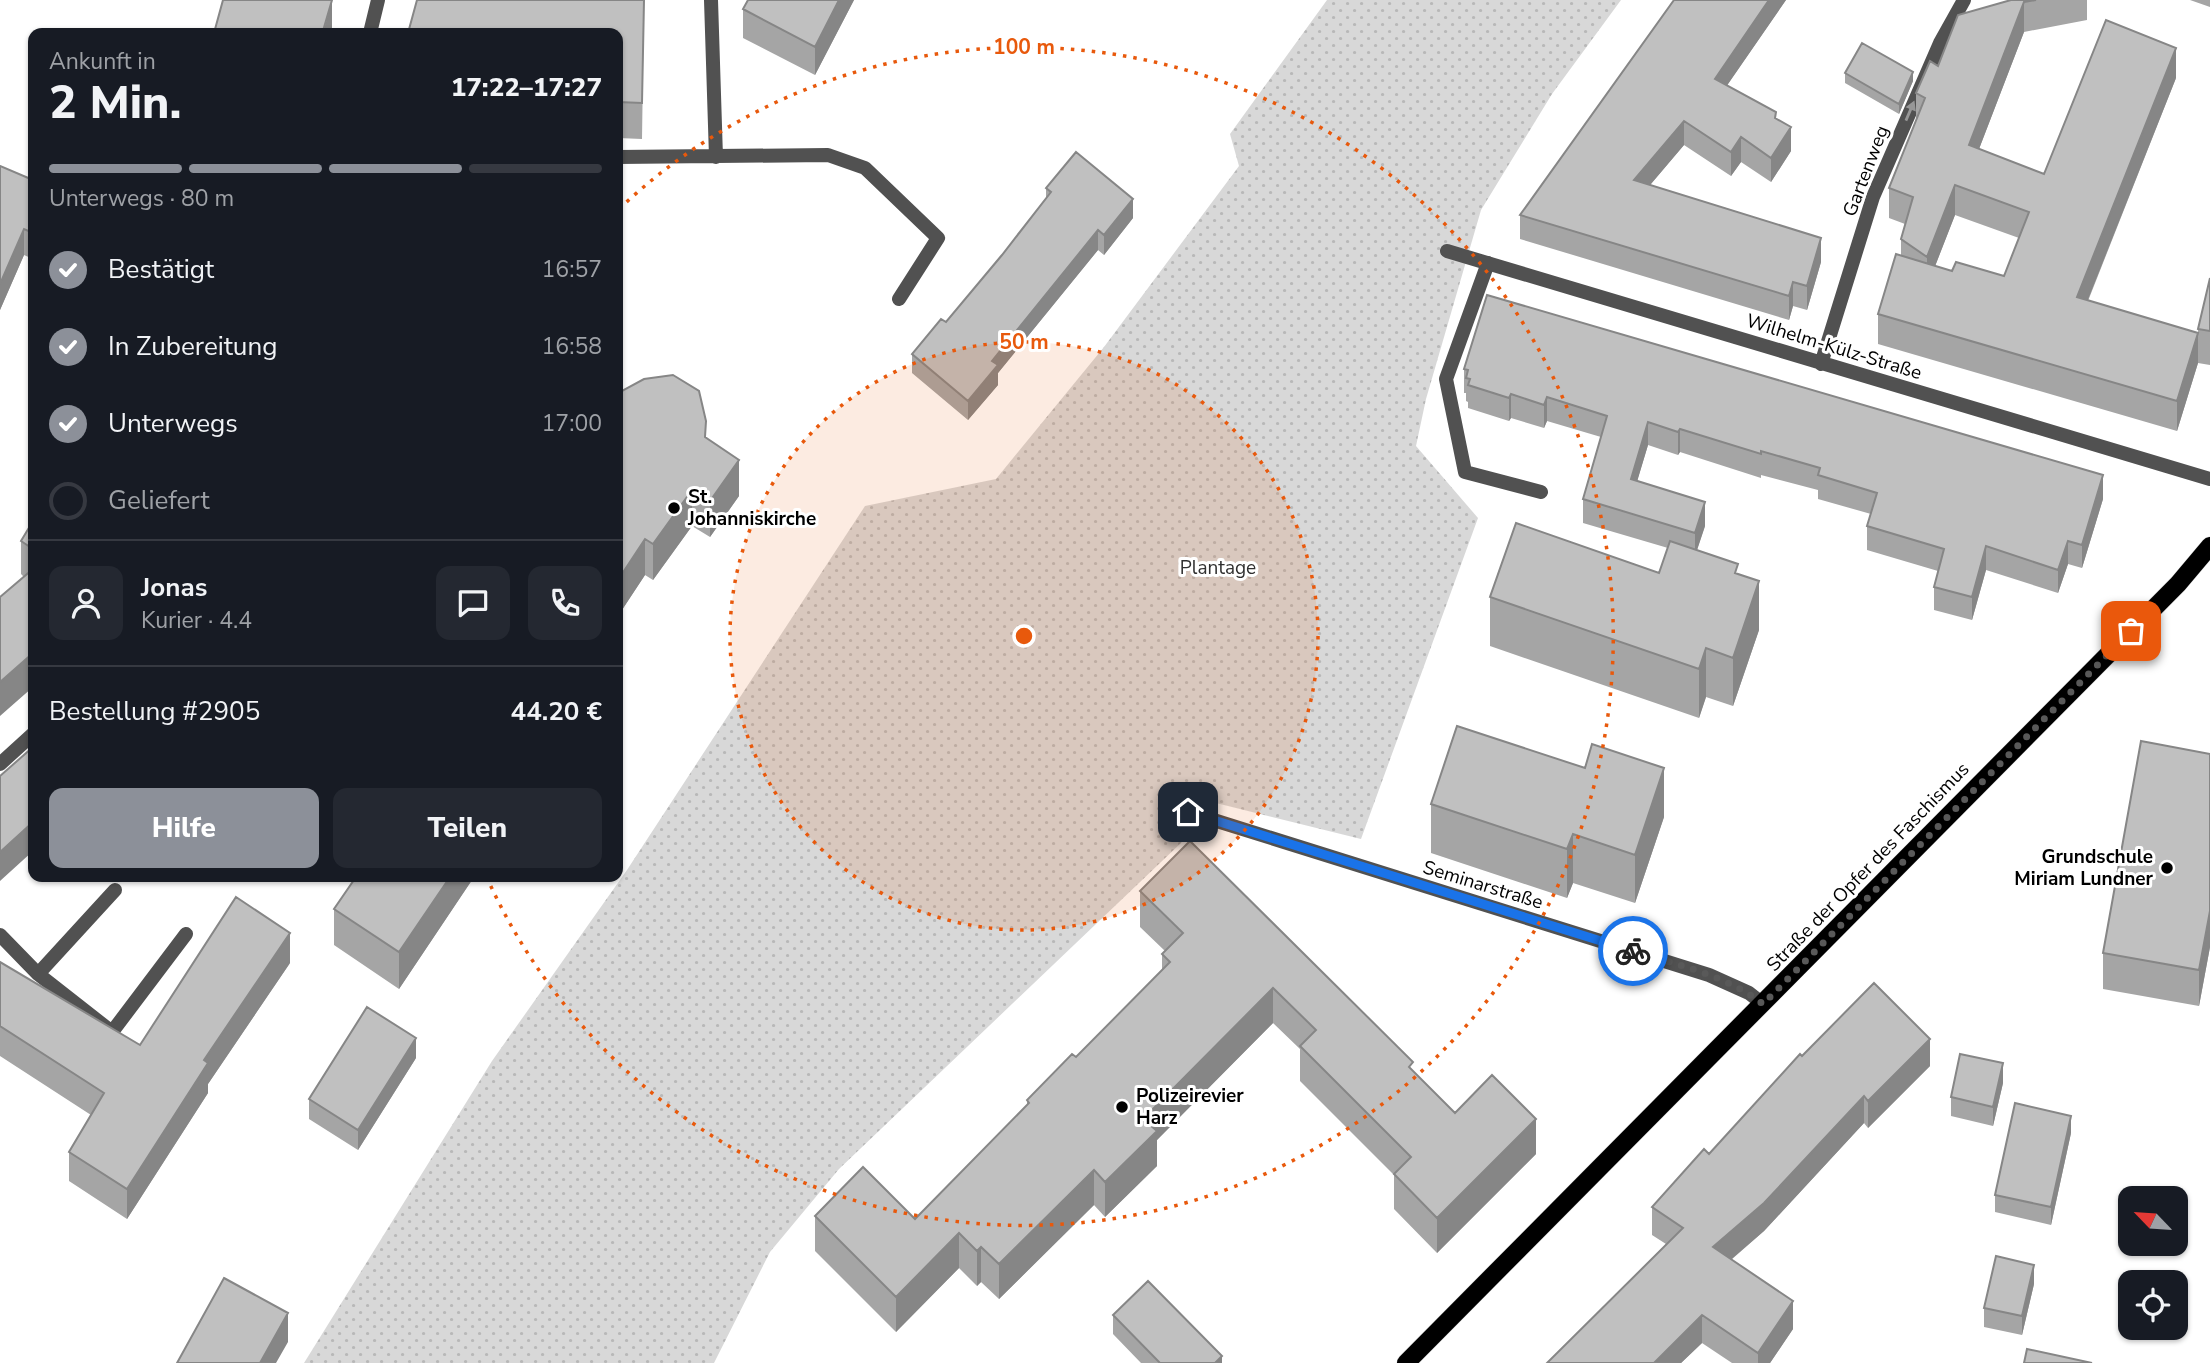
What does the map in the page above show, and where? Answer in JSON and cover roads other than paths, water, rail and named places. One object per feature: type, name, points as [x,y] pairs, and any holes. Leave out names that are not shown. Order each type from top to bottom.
[{"type":"main road","name":"Straße der Opfer des Faschismus","points":[[1405,1363],[2178,584],[2210,546]]},
{"type":"street","points":[[371,28],[378,0]]},
{"type":"street","points":[[711,0],[716,157]]},
{"type":"street","name":"Gartenweg","points":[[1821,364],[1873,197],[1940,43],[1964,0]]},
{"type":"street","points":[[623,157],[828,155],[865,168],[938,238],[899,299]]},
{"type":"street","name":"Wilhelm-Külz-Straße","points":[[1447,251],[2210,479]]},
{"type":"street","points":[[1488,263],[1446,379],[1465,472],[1541,492]]},
{"type":"street","points":[[0,764],[28,739]]},
{"type":"street","name":"Seminarstraße","points":[[1188,812],[1709,975],[1749,993],[1763,1004]]},
{"type":"street","points":[[38,974],[115,890]]},
{"type":"street","points":[[0,935],[38,974],[112,1031],[186,934]]},
{"type":"place","name":"St. Johanniskirche","points":[[674,508]]},
{"type":"place","name":"Grundschule Miriam Lundner","points":[[2167,868]]},
{"type":"place","name":"Polizeirevier Harz","points":[[1122,1107]]},
{"type":"park label","name":"Plantage","points":[[1218,568]]}]
